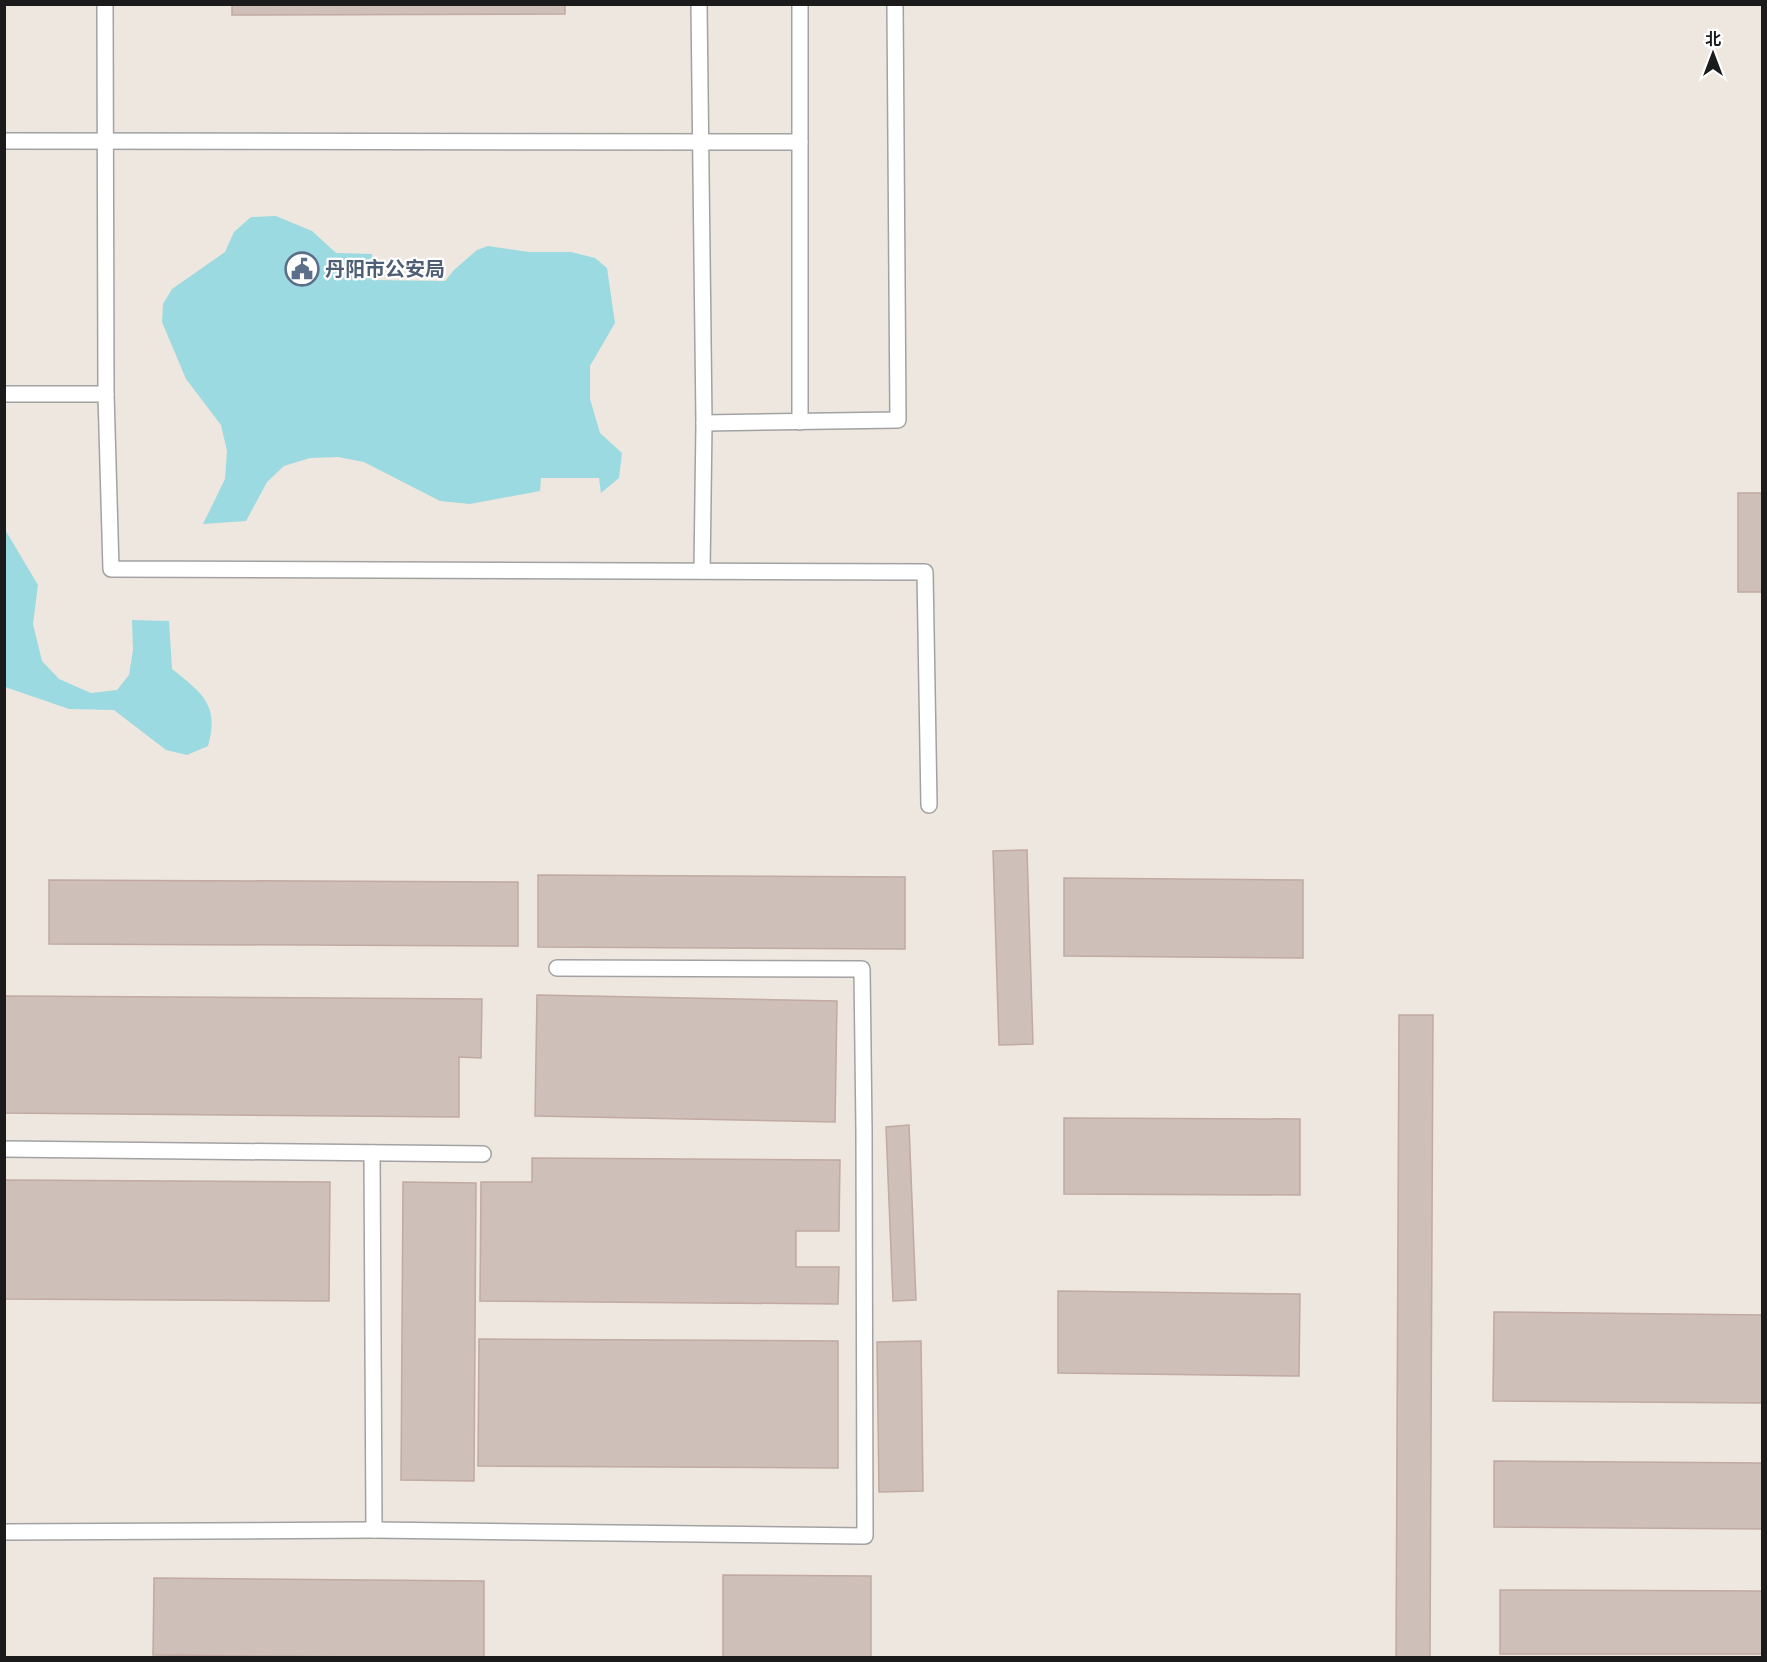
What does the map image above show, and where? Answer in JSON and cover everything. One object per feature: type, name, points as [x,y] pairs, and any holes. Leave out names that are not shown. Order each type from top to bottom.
[{"type":"lane","points":[[105,4],[106,394],[111,568],[925,572],[929,806]]},
{"type":"lane","points":[[699,4],[704,423],[702,571]]},
{"type":"lane","points":[[800,4],[800,422]]},
{"type":"lane","points":[[704,423],[898,420],[895,4]]},
{"type":"lane","points":[[4,141],[800,142]]},
{"type":"lane","points":[[4,394],[106,394]]},
{"type":"lane","points":[[4,1532],[374,1530],[865,1536],[862,969],[557,968]]},
{"type":"lane","points":[[4,1149],[483,1154]]},
{"type":"lane","points":[[372,1153],[374,1530]]},
{"type":"water","points":[[276,216],[312,231],[336,253],[372,254],[374,280],[445,281],[477,250],[488,246],[529,252],[571,252],[595,258],[607,268],[615,323],[590,366],[590,399],[600,433],[622,453],[619,478],[601,493],[599,478],[541,478],[540,491],[470,504],[440,501],[364,462],[338,457],[310,458],[284,466],[267,482],[246,521],[203,524],[225,479],[227,451],[221,425],[186,379],[162,322],[163,304],[172,289],[225,252],[234,232],[251,217]]},
{"type":"water","points":[[4,528],[38,585],[33,624],[42,661],[59,679],[91,693],[117,690],[129,675],[133,650],[132,620],[169,621],[172,669],[200,693],[210,710],[212,720],[208,746],[187,755],[166,750],[114,710],[69,709],[5,687]]},
{"type":"building","points":[[232,4],[565,4],[565,14],[232,15]]},
{"type":"building","points":[[1738,493],[1762,493],[1762,592],[1738,592]]},
{"type":"building","points":[[1027,850],[1033,1044],[999,1045],[993,851]]},
{"type":"building","points":[[538,875],[905,877],[905,949],[538,947]]},
{"type":"building","points":[[1064,878],[1303,880],[1303,958],[1064,956]]},
{"type":"building","points":[[49,880],[518,882],[518,946],[49,944]]},
{"type":"building","points":[[537,995],[837,1001],[835,1122],[535,1116]]},
{"type":"building","points":[[4,996],[482,999],[481,1058],[459,1057],[459,1117],[4,1113]]},
{"type":"building","points":[[1399,1015],[1433,1015],[1430,1658],[1396,1658]]},
{"type":"building","points":[[1064,1118],[1300,1119],[1300,1195],[1064,1194]]},
{"type":"building","points":[[909,1125],[916,1300],[893,1301],[886,1127]]},
{"type":"building","points":[[532,1158],[840,1160],[839,1231],[796,1231],[796,1267],[839,1267],[838,1304],[480,1301],[481,1182],[532,1182]]},
{"type":"building","points":[[4,1180],[330,1182],[329,1301],[4,1299]]},
{"type":"building","points":[[403,1182],[476,1183],[474,1481],[401,1480]]},
{"type":"building","points":[[1058,1291],[1300,1294],[1299,1376],[1058,1373]]},
{"type":"building","points":[[1494,1312],[1762,1315],[1762,1403],[1493,1401]]},
{"type":"building","points":[[479,1339],[838,1341],[838,1468],[478,1466]]},
{"type":"building","points":[[921,1341],[923,1491],[879,1492],[877,1342]]},
{"type":"building","points":[[1494,1461],[1762,1463],[1762,1529],[1494,1527]]},
{"type":"building","points":[[723,1575],[871,1576],[871,1658],[723,1658]]},
{"type":"building","points":[[154,1578],[484,1581],[484,1658],[153,1655]]},
{"type":"building","points":[[1500,1590],[1762,1591],[1762,1654],[1500,1654]]},
{"type":"place","name":"丹阳市公安局","points":[[302,269]]}]
